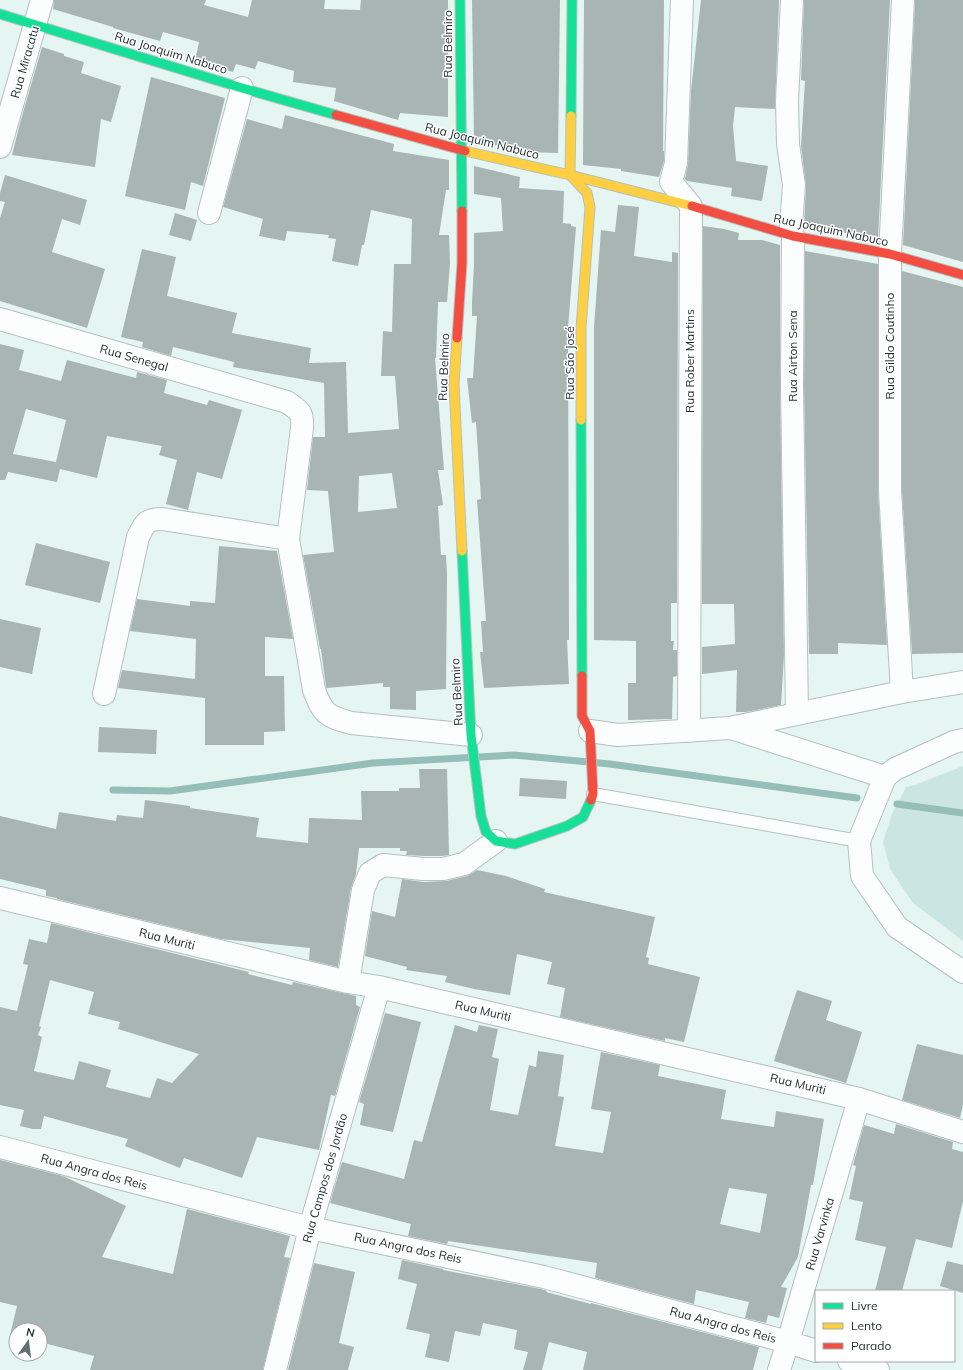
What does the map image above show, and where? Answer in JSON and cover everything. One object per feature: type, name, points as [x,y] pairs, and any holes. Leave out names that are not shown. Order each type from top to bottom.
[{"type":"street","name":"Rua Miracatu","points":[[0,147],[42,0]]},
{"type":"street","name":"Rua Belmiro","points":[[460,0],[462,263],[454,384],[471,735],[481,816],[486,832],[496,841]]},
{"type":"street","points":[[570,175],[572,0]]},
{"type":"street","points":[[682,0],[676,163],[671,182],[691,206]]},
{"type":"street","name":"Rua Airton Sena","points":[[792,0],[787,101],[788,144],[794,185],[791,226],[793,236],[792,387],[797,713]]},
{"type":"street","name":"Rua Gildo Coutinho","points":[[902,692],[890,491],[890,254],[903,0]]},
{"type":"street","name":"Rua Joaquim Nabuco","points":[[0,14],[242,88],[460,150],[570,175],[691,206],[793,236],[890,254],[963,274]]},
{"type":"street","points":[[209,213],[242,88]]},
{"type":"street","name":"Rua São José","points":[[570,175],[587,193],[590,207],[581,328],[582,716],[590,730]]},
{"type":"street","name":"Rua Rober Martins","points":[[689,731],[691,206]]},
{"type":"street","name":"Rua Senegal","points":[[0,319],[268,396],[287,402],[299,410],[302,418],[288,540],[314,690],[321,708],[333,718],[351,723],[471,735]]},
{"type":"street","points":[[104,694],[138,537],[145,523],[152,519],[162,519],[288,540]]},
{"type":"street","points":[[348,982],[363,890],[370,873],[383,865],[423,869],[443,869],[464,864],[496,841],[515,844],[567,826],[584,817],[590,805],[593,794],[590,730],[618,735],[730,728],[902,692],[963,682]]},
{"type":"street","points":[[730,728],[885,777]]},
{"type":"street","points":[[963,740],[954,742],[895,769],[885,777],[859,842],[862,876],[897,927],[963,972]]},
{"type":"street","name":"Rua Muriti","points":[[0,898],[348,982],[379,987],[859,1099],[963,1132]]},
{"type":"street","name":"Rua Campos dos Jordão","points":[[275,1370],[310,1228],[379,987]]},
{"type":"street","name":"Rua Varvinka","points":[[779,1370],[859,1099]]},
{"type":"street","name":"Rua Angra dos Reis","points":[[0,1148],[310,1228],[544,1277],[788,1342],[815,1351]]},
{"type":"street","points":[[852,1362],[878,1370]]},
{"type":"lane","points":[[593,794],[859,842]]},
{"type":"shaded area","points":[[963,766],[963,941],[913,903],[890,869],[883,842],[892,814],[906,787],[915,785]]},
{"type":"building","points":[[54,0],[206,0],[204,5],[248,17],[252,0],[325,0],[324,9],[360,10],[361,0],[448,0],[448,117],[400,113],[398,120],[334,101],[336,88],[293,82],[294,71],[258,61],[255,69],[236,64],[233,72],[195,60],[199,42],[163,32],[160,41],[113,28],[53,9]]},
{"type":"building","points":[[472,0],[560,0],[558,153],[524,152],[474,140]]},
{"type":"building","points":[[584,0],[664,0],[664,161],[659,177],[621,171],[621,169],[583,165]]},
{"type":"building","points":[[701,0],[779,0],[775,109],[735,107],[733,126],[736,161],[768,166],[762,201],[731,196],[732,188],[687,181],[685,179],[688,164],[691,91]]},
{"type":"building","points":[[804,0],[890,0],[878,239],[804,225],[806,186],[801,146],[805,81],[801,80]]},
{"type":"building","points":[[915,0],[963,0],[963,262],[903,245]]},
{"type":"building","points":[[42,47],[84,62],[81,73],[121,86],[111,122],[101,119],[95,167],[12,155]]},
{"type":"building","points":[[151,77],[225,98],[203,186],[191,182],[185,210],[125,196]]},
{"type":"building","points":[[285,115],[394,144],[393,151],[449,160],[449,190],[446,190],[439,235],[449,235],[450,263],[447,302],[438,302],[435,358],[444,470],[438,470],[443,505],[438,506],[441,555],[446,555],[447,575],[446,689],[416,691],[416,710],[390,709],[390,687],[383,687],[383,683],[326,687],[321,649],[303,555],[334,552],[328,491],[307,490],[313,437],[325,437],[324,383],[233,367],[234,362],[173,347],[171,356],[142,347],[143,342],[121,337],[142,249],[176,257],[167,296],[237,313],[232,333],[311,348],[309,363],[346,362],[348,433],[399,429],[395,376],[381,376],[383,331],[392,332],[394,264],[411,264],[412,219],[371,210],[358,266],[332,261],[336,239],[328,238],[329,235],[287,231],[285,241],[259,236],[263,219],[223,207],[247,119],[282,129]],"holes":[[[392,473],[397,508],[358,512],[359,476]]]},
{"type":"building","points":[[474,166],[520,177],[519,188],[564,191],[563,223],[571,224],[571,226],[576,227],[568,328],[569,640],[567,640],[569,684],[484,688],[480,652],[483,652],[481,621],[486,621],[477,500],[481,499],[476,422],[472,423],[467,378],[473,378],[477,316],[472,316],[474,233],[503,231],[501,198],[474,194]]},
{"type":"building","points":[[5,175],[87,200],[80,225],[62,219],[52,252],[105,269],[87,328],[0,301],[0,218],[5,202],[0,201],[0,193]]},
{"type":"building","points":[[618,205],[639,207],[634,256],[672,262],[672,252],[678,253],[677,603],[671,603],[671,641],[674,641],[673,650],[677,650],[677,676],[673,677],[672,719],[628,720],[628,683],[636,683],[636,641],[594,640],[594,328],[601,230],[615,232]]},
{"type":"building","points":[[175,213],[197,220],[191,241],[169,235]]},
{"type":"building","points":[[703,226],[739,233],[738,240],[762,240],[780,245],[780,387],[784,655],[781,705],[746,712],[736,712],[737,670],[702,674],[702,647],[735,644],[734,604],[702,604]]},
{"type":"building","points":[[805,251],[878,264],[878,491],[887,645],[838,643],[838,654],[809,654],[804,387]]},
{"type":"building","points":[[902,271],[963,287],[963,653],[912,654],[902,491]]},
{"type":"building","points":[[0,344],[24,350],[19,370],[61,381],[67,360],[136,378],[137,372],[167,380],[164,393],[207,405],[209,400],[242,410],[222,479],[197,472],[188,510],[166,504],[177,460],[159,455],[162,446],[107,436],[97,478],[60,469],[57,482],[8,472],[5,480],[0,480]],"holes":[[[26,409],[66,420],[56,462],[13,454]]]},
{"type":"building","points":[[36,543],[110,562],[100,603],[25,585]]},
{"type":"building","points":[[219,546],[277,551],[293,639],[265,637],[265,676],[284,676],[285,731],[264,732],[264,745],[205,745],[205,698],[118,688],[122,670],[195,679],[196,639],[130,631],[137,599],[190,606],[190,601],[215,603]]},
{"type":"building","points":[[0,619],[41,628],[32,674],[0,667]]},
{"type":"building","points":[[99,727],[157,730],[156,754],[98,752]]},
{"type":"building","points":[[419,769],[447,769],[449,855],[406,855],[407,851],[400,851],[400,848],[359,848],[356,874],[351,888],[338,967],[309,960],[310,948],[221,939],[57,899],[46,896],[46,890],[0,879],[0,816],[56,829],[59,812],[116,821],[117,815],[143,818],[145,800],[259,818],[256,837],[308,843],[309,818],[362,820],[361,791],[399,791],[399,788],[420,788]]},
{"type":"building","points":[[520,778],[567,781],[566,799],[519,796]]},
{"type":"building","points":[[477,870],[506,876],[545,889],[544,892],[655,917],[646,957],[649,958],[648,964],[700,977],[684,1042],[665,1038],[665,1041],[560,1017],[565,988],[547,984],[552,962],[517,954],[510,995],[445,982],[447,976],[406,970],[407,967],[365,956],[372,911],[395,917],[402,879],[423,882],[446,881],[467,876]]},
{"type":"building","points":[[51,923],[249,972],[248,974],[292,985],[293,982],[356,996],[356,1005],[360,1007],[335,1096],[331,1095],[319,1150],[257,1137],[242,1178],[184,1158],[180,1168],[125,1146],[128,1139],[44,1116],[41,1129],[20,1126],[24,1110],[0,1105],[0,1007],[17,1011],[28,965],[23,964],[29,939],[47,943]],"holes":[[[50,980],[94,992],[88,1014],[120,1022],[118,1029],[199,1054],[172,1083],[157,1078],[150,1098],[106,1087],[111,1070],[79,1061],[74,1080],[34,1071],[42,1037],[38,1035],[41,1027],[39,1026]]]},
{"type":"building","points":[[797,990],[832,1001],[826,1020],[862,1032],[846,1083],[774,1061]]},
{"type":"building","points":[[385,1013],[421,1022],[393,1132],[360,1125],[364,1104],[359,1102]]},
{"type":"building","points":[[455,1025],[477,1032],[479,1025],[498,1029],[492,1057],[499,1059],[490,1110],[518,1115],[529,1065],[536,1067],[538,1051],[564,1055],[558,1096],[564,1097],[555,1146],[603,1153],[611,1112],[591,1109],[601,1052],[660,1065],[658,1076],[726,1090],[721,1119],[774,1127],[776,1111],[824,1119],[813,1185],[811,1185],[798,1257],[781,1287],[787,1288],[779,1318],[768,1315],[766,1323],[745,1318],[749,1302],[696,1290],[694,1304],[595,1278],[597,1263],[448,1241],[447,1244],[408,1236],[411,1224],[330,1203],[342,1162],[404,1179],[414,1140],[422,1142]],"holes":[[[729,1188],[767,1194],[760,1233],[720,1224]]]},
{"type":"building","points":[[917,1044],[963,1055],[963,1104],[960,1118],[902,1100]]},
{"type":"building","points":[[896,1124],[953,1142],[952,1149],[963,1152],[963,1201],[952,1248],[916,1239],[902,1290],[875,1290],[886,1247],[855,1240],[863,1202],[849,1199],[856,1166],[853,1165],[864,1125],[894,1134]]},
{"type":"building","points":[[0,1160],[63,1176],[126,1206],[102,1257],[173,1274],[187,1209],[290,1236],[284,1257],[290,1258],[263,1370],[90,1370],[94,1356],[48,1344],[48,1322],[13,1322],[17,1306],[0,1302]]},
{"type":"building","points":[[402,1260],[443,1270],[541,1289],[547,1291],[546,1292],[591,1304],[759,1347],[753,1370],[583,1370],[587,1352],[549,1342],[542,1370],[523,1370],[528,1352],[514,1349],[517,1330],[483,1323],[480,1336],[455,1331],[449,1362],[425,1357],[430,1334],[406,1329],[417,1284],[398,1279]]},
{"type":"building","points":[[947,1261],[963,1265],[963,1293],[940,1286]]},
{"type":"building","points":[[314,1263],[355,1272],[339,1343],[354,1347],[348,1370],[288,1370]]},
{"type":"waterway","points":[[113,790],[170,791],[373,763],[514,755],[610,764],[857,798]]},
{"type":"waterway","points":[[897,804],[963,813]]},
{"type":"traffic: fast","points":[[460,0],[462,211]]},
{"type":"traffic: fast","points":[[571,116],[572,0]]},
{"type":"traffic: fast","points":[[0,14],[242,88],[336,115]]},
{"type":"traffic: fast","points":[[581,420],[582,676]]},
{"type":"traffic: fast","points":[[462,551],[471,735],[481,816],[486,832],[496,841],[515,844],[567,826],[583,817],[591,800]]},
{"type":"traffic: slow","points":[[571,116],[570,175],[587,193],[590,207],[581,328],[581,420]]},
{"type":"traffic: slow","points":[[465,151],[570,175],[692,206]]},
{"type":"traffic: slow","points":[[457,338],[454,384],[462,551]]},
{"type":"traffic: jam","points":[[336,115],[465,151]]},
{"type":"traffic: jam","points":[[692,206],[793,236],[890,254],[963,275]]},
{"type":"traffic: jam","points":[[457,338],[462,263],[462,211]]},
{"type":"traffic: jam","points":[[582,676],[582,716],[590,731],[593,794],[591,800]]}]
